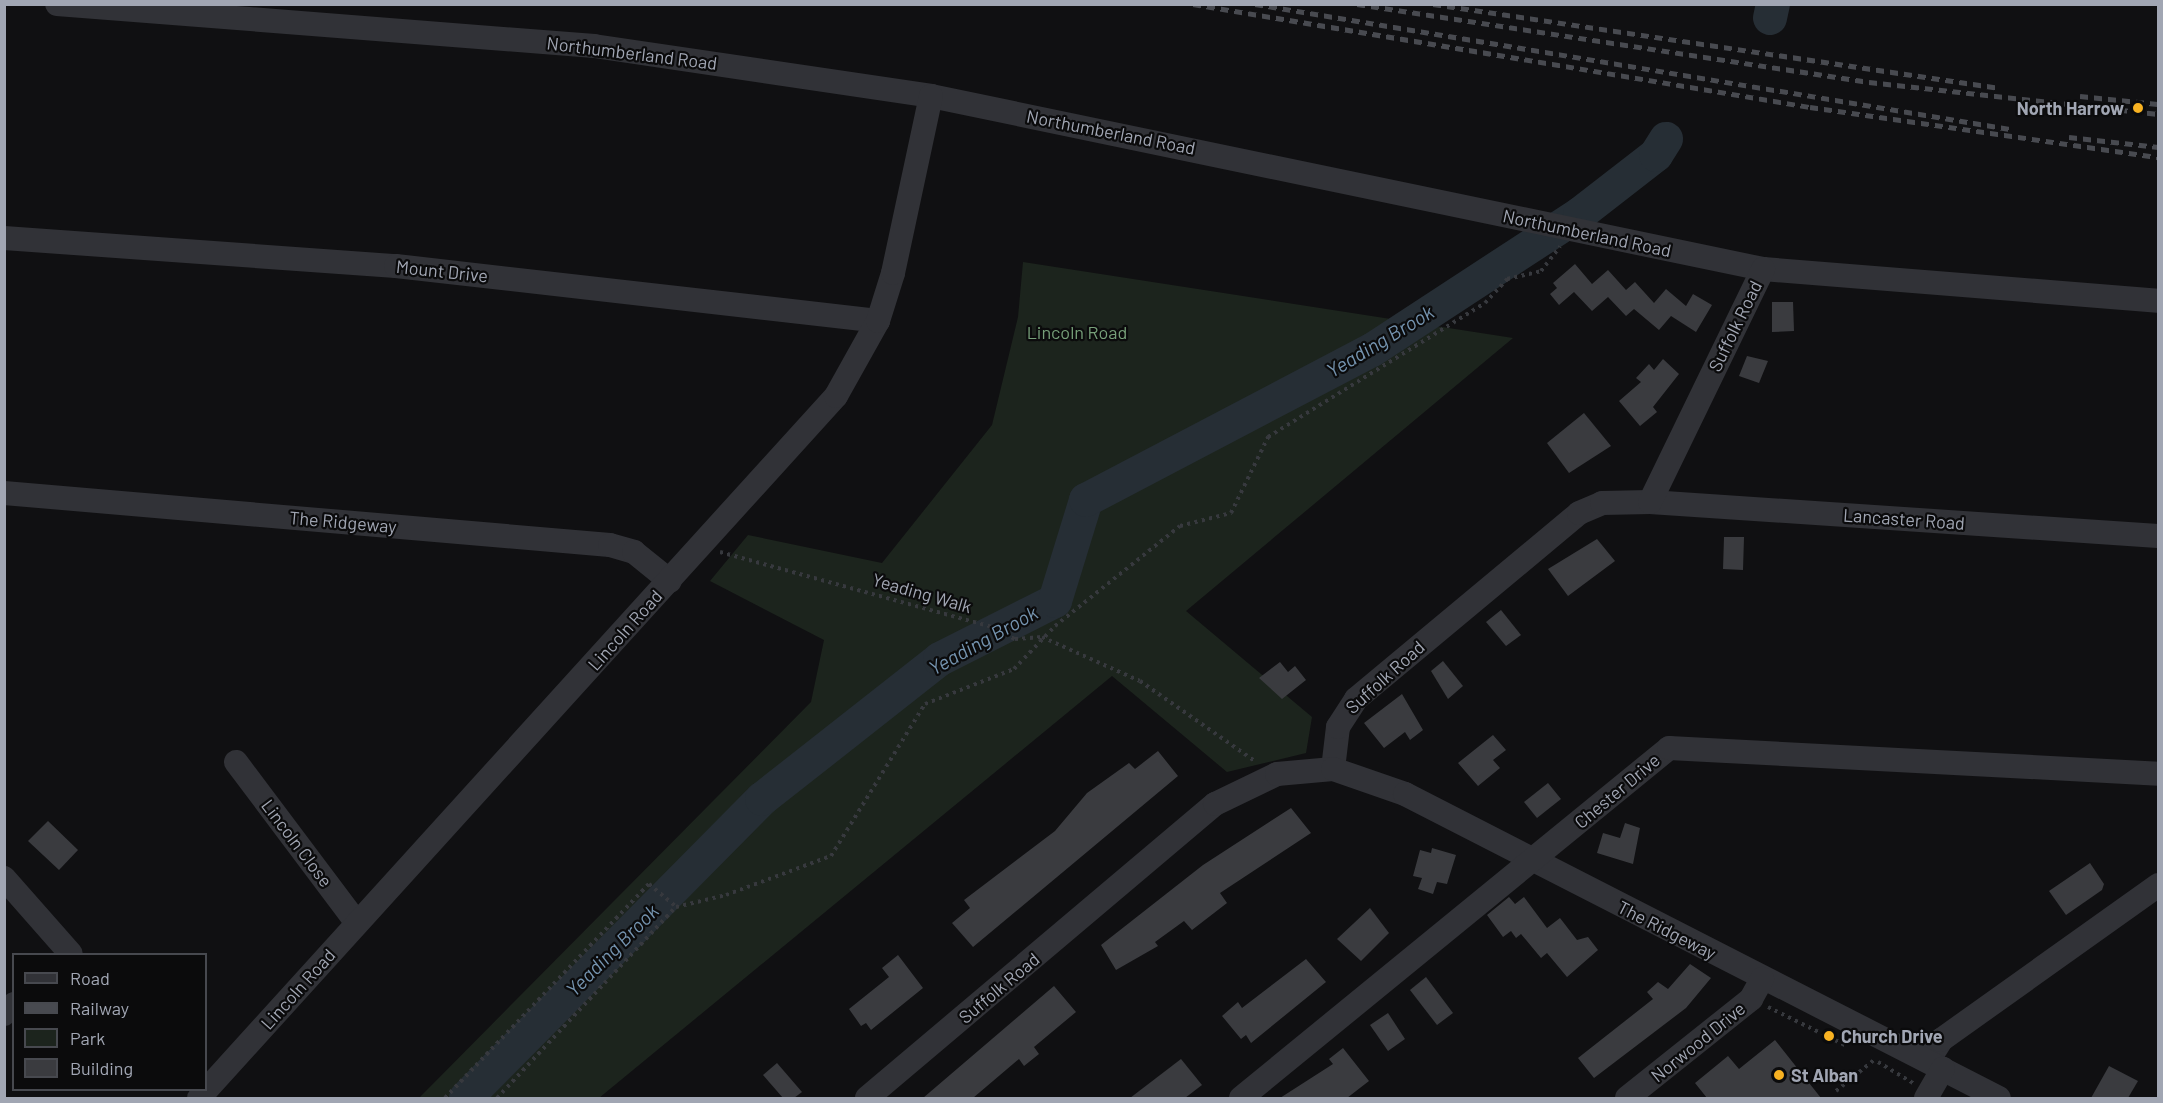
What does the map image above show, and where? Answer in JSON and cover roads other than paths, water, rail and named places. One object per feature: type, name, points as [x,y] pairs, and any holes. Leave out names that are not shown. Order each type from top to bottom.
[{"type":"street","name":"Northumberland Road","points":[[57,4],[594,46],[931,96],[1539,224],[1578,241],[1763,269],[2158,301]]},
{"type":"street","name":"Lincoln Road","points":[[207,1088],[670,580],[702,548],[836,396],[878,321],[893,273],[931,96]]},
{"type":"street","name":"Mount Drive","points":[[4,238],[396,266],[878,321]]},
{"type":"street","name":"Suffolk Road","points":[[867,1098],[1215,804],[1277,774],[1333,769],[1338,727],[1356,699],[1579,513],[1602,503],[1650,502],[1763,269]]},
{"type":"street","name":"The Ridgeway","points":[[4,493],[610,545],[634,552],[670,580]]},
{"type":"street","name":"Lancaster Road","points":[[1650,502],[2158,536]]},
{"type":"street","name":"Chester Drive","points":[[1241,1098],[1670,748],[1682,745],[2158,774]]},
{"type":"street","name":"Lincoln Close","points":[[236,762],[357,923]]},
{"type":"street","name":"The Ridgeway","points":[[1333,769],[1405,794],[1533,861],[1756,989],[1935,1064],[1999,1098]]},
{"type":"street","points":[[4,878],[65,952]]},
{"type":"street","points":[[1927,1095],[1941,1040],[2158,885]]},
{"type":"street","name":"Norwood Drive","points":[[1627,1098],[1756,989]]},
{"type":"waterway","name":"Yeading Brook","points":[[1770,18],[1773,4]]},
{"type":"waterway","name":"Yeading Brook","points":[[466,1098],[762,799],[940,659],[1055,601],[1086,500],[1372,350],[1580,214],[1656,155],[1666,139]]},
{"type":"railway","points":[[1193,4],[1810,107],[2158,157]]},
{"type":"railway","points":[[1255,4],[2010,129]]},
{"type":"railway","points":[[1357,4],[1869,82],[2158,114]]},
{"type":"railway","points":[[1433,4],[2000,88]]},
{"type":"railway","points":[[2080,96],[2158,104]]},
{"type":"railway","points":[[2069,137],[2158,147]]},
{"type":"place","name":"North Harrow","points":[[2138,108]]},
{"type":"place","name":"Church Drive","points":[[1829,1036]]},
{"type":"place","name":"St Alban","points":[[1779,1075]]}]
